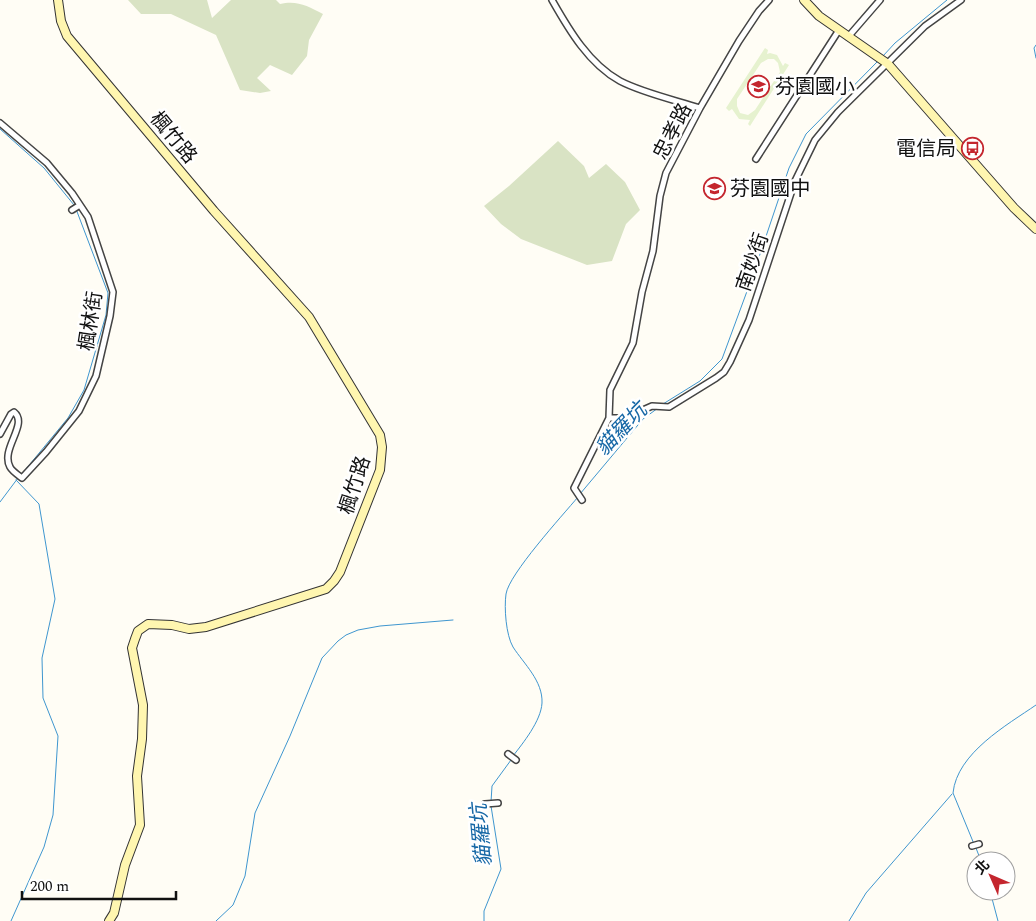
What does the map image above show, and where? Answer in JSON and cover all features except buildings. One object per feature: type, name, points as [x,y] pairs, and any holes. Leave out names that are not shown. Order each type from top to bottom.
[{"type":"street","name":"楓竹路","points":[[58,0],[61,21],[67,36],[214,211],[309,316],[380,435],[382,447],[380,470],[340,572],[326,589],[206,627],[190,629],[172,625],[148,624],[138,631],[132,648],[143,705],[142,739],[137,776],[140,825],[125,865],[114,913],[109,921]]},
{"type":"street","points":[[552,0],[574,37],[593,59],[608,72],[628,84],[700,108]]},
{"type":"street","name":"忠孝路","points":[[609,418],[610,390],[633,343],[642,292],[653,251],[660,196],[666,173],[700,108],[739,41],[769,0]]},
{"type":"street","points":[[804,0],[819,16],[888,64],[1014,208],[1036,229]]},
{"type":"street","points":[[848,36],[880,0]]},
{"type":"street","name":"南妙街","points":[[609,418],[625,418],[652,406],[669,407],[724,372],[749,320],[791,190],[815,140],[838,112],[925,26],[961,0]]},
{"type":"street","points":[[756,159],[839,30]]},
{"type":"street","name":"楓林街","points":[[0,123],[47,163],[80,205],[88,217],[113,292],[110,316],[96,376],[79,411],[22,478],[10,467],[6,459],[19,422],[18,415],[14,412],[11,414],[0,434]]},
{"type":"street","points":[[72,210],[80,205]]},
{"type":"street","points":[[582,500],[576,490],[609,418]]},
{"type":"street","points":[[508,754],[516,760]]},
{"type":"street","points":[[486,804],[498,803]]},
{"type":"street","points":[[972,846],[980,844]]},
{"type":"green space","points":[[128,0],[207,0],[212,18],[231,0],[276,0],[280,4],[302,4],[323,14],[309,40],[307,56],[292,75],[270,65],[257,78],[271,91],[260,93],[240,90],[216,35],[171,14],[141,14]]},
{"type":"green space","points":[[765,48],[768,50],[767,54],[777,55],[783,66],[785,63],[789,65],[750,126],[748,124],[750,120],[739,119],[732,109],[729,111],[726,108]],"holes":[[[768,59],[774,59],[778,63],[780,72],[755,110],[748,115],[740,113],[737,99],[761,63]]]},
{"type":"green space","points":[[558,141],[584,166],[589,178],[606,164],[625,182],[640,210],[626,224],[612,261],[587,265],[521,239],[501,224],[484,206]]},
{"type":"waterway","name":"貓羅坑","points":[[883,56],[895,43],[947,0]]},
{"type":"waterway","points":[[1036,45],[1034,48],[1036,58]]},
{"type":"waterway","name":"貓羅坑","points":[[663,404],[700,381],[722,359],[789,168],[806,134],[879,60]]},
{"type":"waterway","points":[[0,129],[44,168],[74,205]]},
{"type":"waterway","points":[[21,475],[68,418],[84,390],[106,315],[108,293],[76,209]]},
{"type":"waterway","name":"貓羅坑","points":[[580,494],[643,419],[658,408]]},
{"type":"waterway","points":[[0,502],[18,478]]},
{"type":"waterway","points":[[11,921],[44,847],[53,815],[58,736],[43,698],[42,658],[55,599],[39,504],[16,480]]},
{"type":"waterway","name":"貓羅坑","points":[[513,756],[535,724],[542,703],[536,680],[513,647],[509,636],[506,621],[506,594],[516,573],[578,497]]},
{"type":"waterway","points":[[216,921],[233,905],[245,876],[255,813],[290,736],[322,658],[338,641],[358,630],[380,626],[453,620]]},
{"type":"waterway","points":[[974,844],[953,793],[957,779],[973,753],[998,731],[1036,705]]},
{"type":"waterway","name":"貓羅坑","points":[[491,802],[492,786],[511,760]]},
{"type":"waterway","points":[[849,921],[866,893],[952,794]]},
{"type":"waterway","name":"貓羅坑","points":[[484,921],[484,911],[501,869],[491,806]]},
{"type":"waterway","points":[[993,901],[998,921]]},
{"type":"place","name":"芬園國小","points":[[759,86]]},
{"type":"place","name":"電信局","points":[[972,148]]},
{"type":"place","name":"芬園國中","points":[[714,188]]}]
